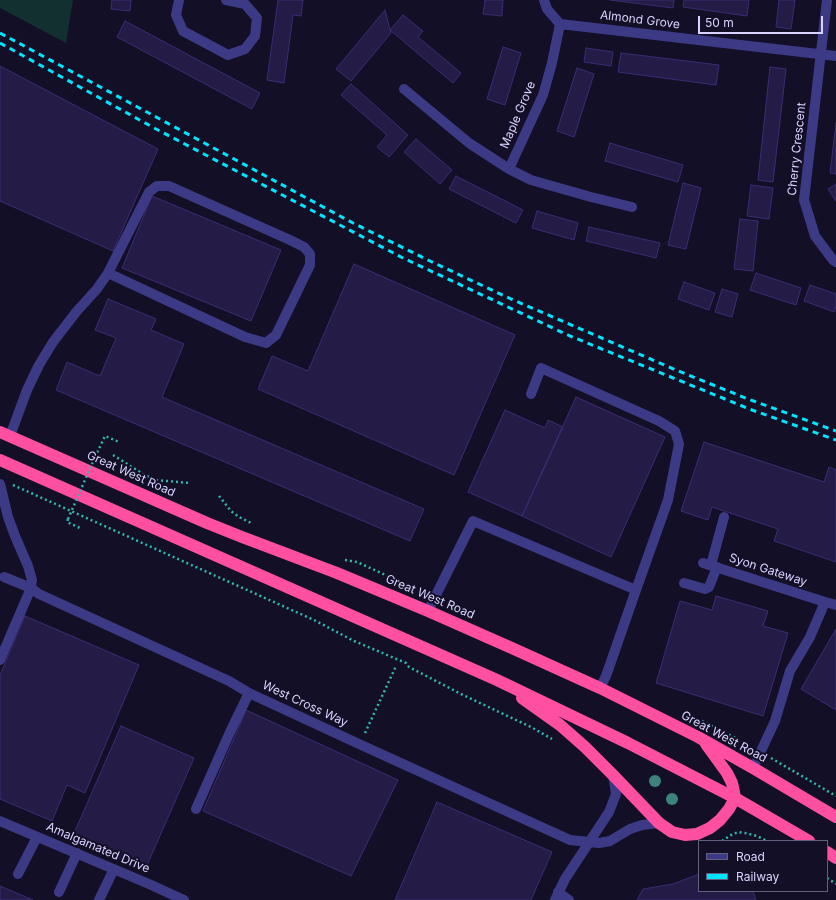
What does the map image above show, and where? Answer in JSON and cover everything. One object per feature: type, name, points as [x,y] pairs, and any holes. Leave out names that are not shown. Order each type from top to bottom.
[{"type":"highway","name":"Great West Road","points":[[5,434],[207,523],[337,573],[428,611],[600,688],[698,737],[836,818]]},
{"type":"highway","points":[[0,460],[497,680],[628,743],[735,798],[807,840]]},
{"type":"highway","points":[[497,680],[560,725],[585,746],[659,823],[672,832],[685,835],[697,834],[710,828],[720,820],[729,809],[735,798],[732,783],[727,773],[712,751],[698,737]]},
{"type":"street","points":[[179,0],[176,15],[183,30],[228,54],[245,49],[255,36],[257,18],[245,4],[226,0]]},
{"type":"street","points":[[544,0],[547,9],[560,24]]},
{"type":"street","name":"Cherry Crescent","points":[[827,0],[804,200],[815,236],[836,262]]},
{"type":"street","name":"Almond Grove","points":[[560,24],[836,56]]},
{"type":"street","name":"Maple Grove","points":[[509,169],[543,95],[560,24]]},
{"type":"street","name":"Maple Grove","points":[[404,89],[469,143],[509,169],[531,180],[632,207]]},
{"type":"street","points":[[5,434],[39,365],[53,342],[77,311],[97,289],[108,273],[149,192],[157,186],[169,186],[304,247],[310,254],[310,265],[276,334],[266,343],[245,337],[108,273]]},
{"type":"street","points":[[531,394],[541,368],[659,421],[674,431],[679,444],[668,500],[606,676],[600,688]]},
{"type":"street","points":[[0,660],[31,588],[32,580],[28,566],[8,517],[5,484]]},
{"type":"street","points":[[684,583],[705,589],[709,587],[710,565],[724,516]]},
{"type":"street","points":[[428,611],[472,521],[636,590]]},
{"type":"street","name":"Syon Gateway","points":[[710,565],[836,606]]},
{"type":"street","name":"West Cross Way","points":[[4,577],[31,588],[39,594],[229,681],[359,744],[570,840],[599,843],[610,841],[630,829],[642,824],[659,823]]},
{"type":"street","points":[[753,768],[775,721],[790,671],[810,638],[825,602]]},
{"type":"street","points":[[196,809],[249,692]]},
{"type":"street","points":[[569,900],[557,896],[565,879],[609,812],[616,794],[614,775]]},
{"type":"street","name":"Amalgamated Drive","points":[[0,821],[184,900]]},
{"type":"street","points":[[18,874],[37,836]]},
{"type":"street","points":[[59,892],[77,853]]},
{"type":"street","points":[[99,900],[114,869]]},
{"type":"path","points":[[82,529],[67,522],[105,436],[119,442]]},
{"type":"path","name":"Great West Road","points":[[113,455],[142,474],[155,480],[190,483]]},
{"type":"path","points":[[5,484],[307,617],[354,641],[406,663],[409,667],[443,685],[531,727],[552,739]]},
{"type":"path","points":[[219,496],[231,511],[239,518],[256,525]]},
{"type":"path","points":[[344,559],[356,562]]},
{"type":"path","points":[[370,723],[396,666]]},
{"type":"path","points":[[724,840],[738,832],[757,836],[765,840]]},
{"type":"green space","points":[[0,0],[73,0],[66,43],[0,8]]},
{"type":"building","points":[[112,0],[131,0],[130,11],[111,9]]},
{"type":"building","points":[[278,0],[303,0],[301,16],[293,15],[284,83],[267,80]]},
{"type":"building","points":[[485,0],[503,0],[502,16],[483,14]]},
{"type":"building","points":[[610,0],[674,0],[673,8]]},
{"type":"building","points":[[684,0],[749,0],[747,16],[683,7]]},
{"type":"building","points":[[779,0],[795,0],[791,29],[776,27]]},
{"type":"building","points":[[385,10],[391,33],[351,81],[336,69]]},
{"type":"building","points":[[403,15],[423,31],[418,37],[461,73],[453,83],[390,30]]},
{"type":"building","points":[[125,21],[260,93],[252,109],[117,37]]},
{"type":"building","points":[[503,47],[521,53],[505,105],[487,99]]},
{"type":"building","points":[[586,48],[613,52],[611,66],[584,62]]},
{"type":"building","points":[[621,53],[719,65],[716,85],[618,72]]},
{"type":"building","points":[[0,66],[158,149],[113,251],[0,201]]},
{"type":"building","points":[[770,67],[786,69],[773,182],[758,180]]},
{"type":"building","points":[[577,68],[594,74],[574,137],[557,131]]},
{"type":"building","points":[[351,84],[408,135],[389,157],[377,147],[387,135],[341,95]]},
{"type":"building","points":[[836,123],[836,174],[830,173]]},
{"type":"building","points":[[416,139],[452,170],[440,184],[404,152]]},
{"type":"building","points":[[610,143],[683,165],[678,182],[605,161]]},
{"type":"building","points":[[456,176],[523,210],[516,223],[449,189]]},
{"type":"building","points":[[683,183],[701,188],[686,249],[668,245]]},
{"type":"building","points":[[836,184],[836,201],[828,189]]},
{"type":"building","points":[[751,185],[773,188],[769,219],[747,216]]},
{"type":"building","points":[[152,196],[281,250],[251,321],[122,268]]},
{"type":"building","points":[[537,211],[578,223],[574,240],[532,228]]},
{"type":"building","points":[[740,219],[758,221],[753,271],[734,269]]},
{"type":"building","points":[[589,227],[660,243],[656,258],[586,241]]},
{"type":"building","points":[[354,264],[515,335],[454,475],[258,389],[272,356],[308,371]]},
{"type":"building","points":[[756,273],[801,288],[796,305],[750,290]]},
{"type":"building","points":[[684,282],[715,293],[709,310],[678,299]]},
{"type":"building","points":[[810,285],[836,294],[836,306],[834,312],[804,301]]},
{"type":"building","points":[[722,289],[738,294],[732,317],[715,312]]},
{"type":"building","points":[[108,299],[156,319],[151,330],[184,344],[162,397],[424,509],[410,541],[56,390],[67,362],[100,376],[116,338],[95,330]]},
{"type":"building","points":[[576,397],[665,437],[611,557],[522,516]]},
{"type":"building","points":[[505,410],[545,428],[548,420],[563,427],[522,516],[468,492]]},
{"type":"building","points":[[704,442],[824,482],[829,467],[836,470],[836,562],[774,541],[778,529],[712,507],[708,520],[681,511]]},
{"type":"building","points":[[716,596],[768,611],[763,626],[788,633],[763,716],[656,683],[680,601],[712,610]]},
{"type":"building","points":[[25,616],[139,665],[85,793],[67,785],[52,821],[0,799],[0,675]]},
{"type":"building","points":[[836,629],[836,710],[801,689]]},
{"type":"building","points":[[246,710],[398,780],[351,876],[203,811]]},
{"type":"building","points":[[121,726],[194,758],[145,870],[72,838]]},
{"type":"building","points":[[437,802],[552,852],[531,900],[395,900]]},
{"type":"building","points":[[698,874],[698,892],[753,892],[756,900],[637,900],[643,889],[673,884]]},
{"type":"building","points":[[0,886],[33,900],[0,900]]},
{"type":"railway","points":[[0,33],[353,223],[430,261],[511,299],[676,370],[748,399],[836,431]]},
{"type":"railway","points":[[0,43],[156,129],[403,258],[570,336],[752,410],[836,440]]}]
